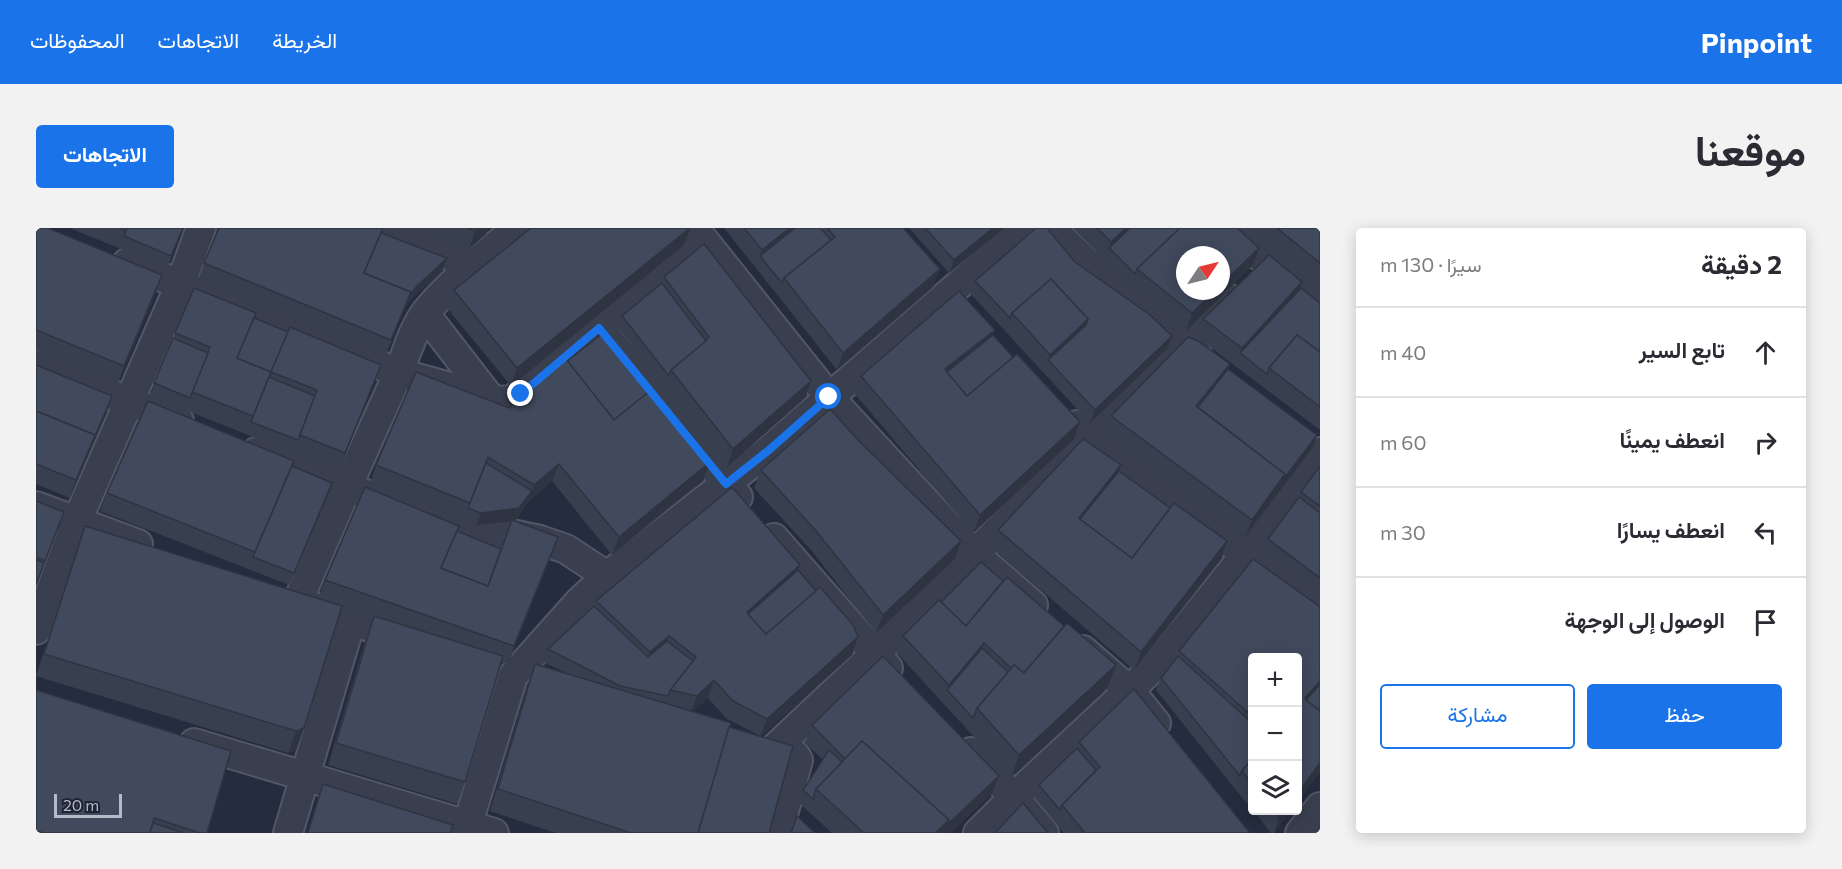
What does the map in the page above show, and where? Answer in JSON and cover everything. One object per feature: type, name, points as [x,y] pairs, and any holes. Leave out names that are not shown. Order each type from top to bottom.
[{"type":"street","points":[[36,630],[76,523],[180,285],[201,228]]},
{"type":"street","points":[[385,228],[474,266]]},
{"type":"street","points":[[170,736],[304,775],[476,830],[514,676],[579,602],[607,576],[769,450],[1024,228]]},
{"type":"street","points":[[1051,228],[1084,260],[1182,343],[1219,369]]},
{"type":"street","points":[[1226,228],[1320,306]]},
{"type":"street","points":[[431,648],[287,597],[346,488],[425,314],[507,231]]},
{"type":"street","points":[[105,254],[399,373],[500,401],[517,397],[599,328],[699,235],[829,397],[973,554],[1130,691],[1173,744]]},
{"type":"street","points":[[805,826],[782,820],[798,760],[795,754],[762,746],[875,654],[1266,261]]},
{"type":"street","points":[[425,314],[490,398]]},
{"type":"street","points":[[599,328],[726,484],[907,688]]},
{"type":"street","points":[[36,365],[346,488],[467,533],[486,538],[503,532],[566,549],[607,576]]},
{"type":"street","points":[[1056,403],[1089,437],[1320,610]]},
{"type":"street","points":[[978,833],[1155,666],[1245,555],[1320,452]]},
{"type":"street","points":[[36,506],[76,523],[165,554]]},
{"type":"street","points":[[288,833],[351,621]]},
{"type":"street","points":[[957,738],[1014,797],[1044,833]]},
{"type":"street","points":[[1300,833],[1320,807]]},
{"type":"building","points":[[36,228],[48,228],[162,275],[124,366],[36,330]]},
{"type":"building","points":[[127,228],[183,228],[171,256],[124,236]]},
{"type":"building","points":[[219,228],[383,228],[364,273],[411,292],[391,340],[204,263]]},
{"type":"building","points":[[531,228],[690,228],[517,368],[454,290]]},
{"type":"building","points":[[744,228],[790,228],[762,250]]},
{"type":"building","points":[[795,228],[820,228],[831,240],[784,278],[782,283],[760,256]]},
{"type":"building","points":[[827,228],[903,228],[940,269],[843,353],[784,278],[835,237]]},
{"type":"building","points":[[925,228],[993,228],[954,260]]},
{"type":"building","points":[[1036,228],[1047,228],[1075,262],[1150,315],[1172,336],[1095,410],[1048,360],[1086,325],[1088,319],[1051,279],[1012,313],[1010,318],[975,281]]},
{"type":"building","points":[[1097,228],[1126,228],[1111,242]]},
{"type":"building","points":[[1130,228],[1180,228],[1137,269],[1135,274],[1109,248]]},
{"type":"building","points":[[1180,228],[1237,228],[1259,248],[1230,276],[1230,246],[1176,246],[1176,300],[1206,300],[1192,313],[1137,269]]},
{"type":"building","points":[[1277,228],[1320,228],[1320,263]]},
{"type":"building","points":[[381,233],[447,258],[416,287],[409,297],[411,292],[364,273]]},
{"type":"building","points":[[704,244],[811,381],[733,449],[671,370],[709,337],[664,277]]},
{"type":"building","points":[[1269,255],[1302,282],[1242,348],[1203,319],[1223,300],[1230,300],[1230,293]]},
{"type":"building","points":[[1051,279],[1088,319],[1050,355],[1012,313]]},
{"type":"building","points":[[662,283],[706,341],[671,370],[669,376],[622,316]]},
{"type":"building","points":[[194,288],[256,313],[237,358],[271,372],[253,416],[192,392],[210,347],[175,333]]},
{"type":"building","points":[[1301,288],[1320,303],[1320,352],[1297,335],[1269,368],[1267,374],[1240,353]]},
{"type":"building","points":[[959,291],[995,330],[945,369],[967,396],[1017,354],[1080,422],[980,515],[861,376]]},
{"type":"building","points":[[254,318],[288,332],[269,377],[271,372],[237,358]]},
{"type":"building","points":[[290,327],[381,365],[345,453],[300,435],[317,390],[271,372]]},
{"type":"building","points":[[602,334],[649,392],[614,420],[567,361]]},
{"type":"building","points":[[993,335],[1013,357],[967,396],[947,372]]},
{"type":"building","points":[[1297,335],[1320,352],[1320,407],[1269,368]]},
{"type":"building","points":[[1188,337],[1198,341],[1230,364],[1196,406],[1285,474],[1252,520],[1111,416]]},
{"type":"building","points":[[173,338],[208,353],[190,398],[154,383]]},
{"type":"building","points":[[566,359],[614,420],[652,389],[710,462],[619,537],[559,464],[534,485],[488,457],[470,503],[376,465],[416,372],[509,408]]},
{"type":"building","points":[[36,365],[112,396],[93,441],[95,435],[36,411]]},
{"type":"building","points":[[1228,369],[1317,435],[1283,480],[1285,474],[1198,407]]},
{"type":"building","points":[[269,377],[315,396],[298,440],[251,422]]},
{"type":"building","points":[[148,401],[294,461],[255,552],[107,493]]},
{"type":"building","points":[[830,409],[860,442],[961,541],[883,615],[817,532],[761,470]]},
{"type":"building","points":[[36,411],[95,435],[76,480],[36,464]]},
{"type":"building","points":[[1083,439],[1121,465],[1079,518],[1132,558],[1174,503],[1227,541],[1141,652],[998,530]]},
{"type":"building","points":[[486,463],[532,491],[519,508],[481,513],[468,508]]},
{"type":"building","points":[[292,466],[332,483],[294,573],[253,557]]},
{"type":"building","points":[[1320,466],[1320,506],[1301,492]]},
{"type":"building","points":[[1119,471],[1170,508],[1132,558],[1080,519]]},
{"type":"building","points":[[365,487],[459,526],[441,568],[488,586],[512,520],[558,537],[514,646],[325,580]]},
{"type":"building","points":[[732,487],[800,565],[747,612],[766,634],[820,587],[853,625],[858,637],[767,719],[733,701],[714,680],[697,696],[670,690],[696,657],[669,636],[650,652],[596,601]]},
{"type":"building","points":[[1299,497],[1320,513],[1320,578],[1268,539]]},
{"type":"building","points":[[36,501],[64,512],[45,561],[36,557]]},
{"type":"building","points":[[85,526],[342,606],[304,728],[296,731],[44,654]]},
{"type":"building","points":[[457,531],[501,549],[488,586],[441,568]]},
{"type":"building","points":[[1253,559],[1320,607],[1320,681],[1305,698],[1320,711],[1320,763],[1302,788],[1302,653],[1248,653],[1248,712],[1179,651]]},
{"type":"building","points":[[36,560],[44,563],[36,585]]},
{"type":"building","points":[[981,562],[1003,581],[966,626],[941,602]]},
{"type":"building","points":[[798,570],[816,591],[766,634],[748,614]]},
{"type":"building","points":[[1007,577],[1064,626],[1024,673],[1014,665],[1011,668],[984,643],[949,685],[903,636],[939,600],[966,626]]},
{"type":"building","points":[[594,606],[648,657],[667,641],[693,661],[670,690],[668,696],[620,686],[548,649]]},
{"type":"building","points":[[374,616],[503,656],[465,782],[336,743]]},
{"type":"building","points":[[1067,623],[1116,665],[1019,755],[977,708],[1014,665],[1024,673]]},
{"type":"building","points":[[982,648],[1008,672],[977,708],[973,718],[947,690]]},
{"type":"building","points":[[883,656],[999,776],[947,825],[949,820],[862,741],[845,759],[812,725]]},
{"type":"building","points":[[1178,656],[1248,719],[1248,764],[1240,776],[1161,678]]},
{"type":"building","points":[[535,664],[731,723],[698,833],[631,833],[498,789]]},
{"type":"building","points":[[1320,684],[1320,711],[1306,700]]},
{"type":"building","points":[[1134,689],[1250,833],[1085,833],[1062,805],[1100,767],[1079,742]]},
{"type":"building","points":[[36,690],[231,751],[207,833],[200,833],[154,818],[150,833],[44,833],[36,831]]},
{"type":"building","points":[[729,727],[793,746],[769,833],[698,833]]},
{"type":"building","points":[[862,741],[949,820],[935,833],[864,833],[816,789]]},
{"type":"building","points":[[1077,748],[1096,770],[1062,805],[1060,810],[1039,785]]},
{"type":"building","points":[[829,750],[842,762],[816,789],[813,799],[803,790]]},
{"type":"building","points":[[1248,764],[1248,779],[1242,771]]},
{"type":"building","points":[[323,784],[453,825],[450,833],[308,833]]},
{"type":"building","points":[[1023,803],[1048,833],[995,833]]},
{"type":"building","points":[[797,816],[815,833],[791,833]]},
{"type":"building","points":[[153,823],[184,833],[150,833]]},
{"type":"route","points":[[521,394],[599,328],[726,484],[829,397]]}]
